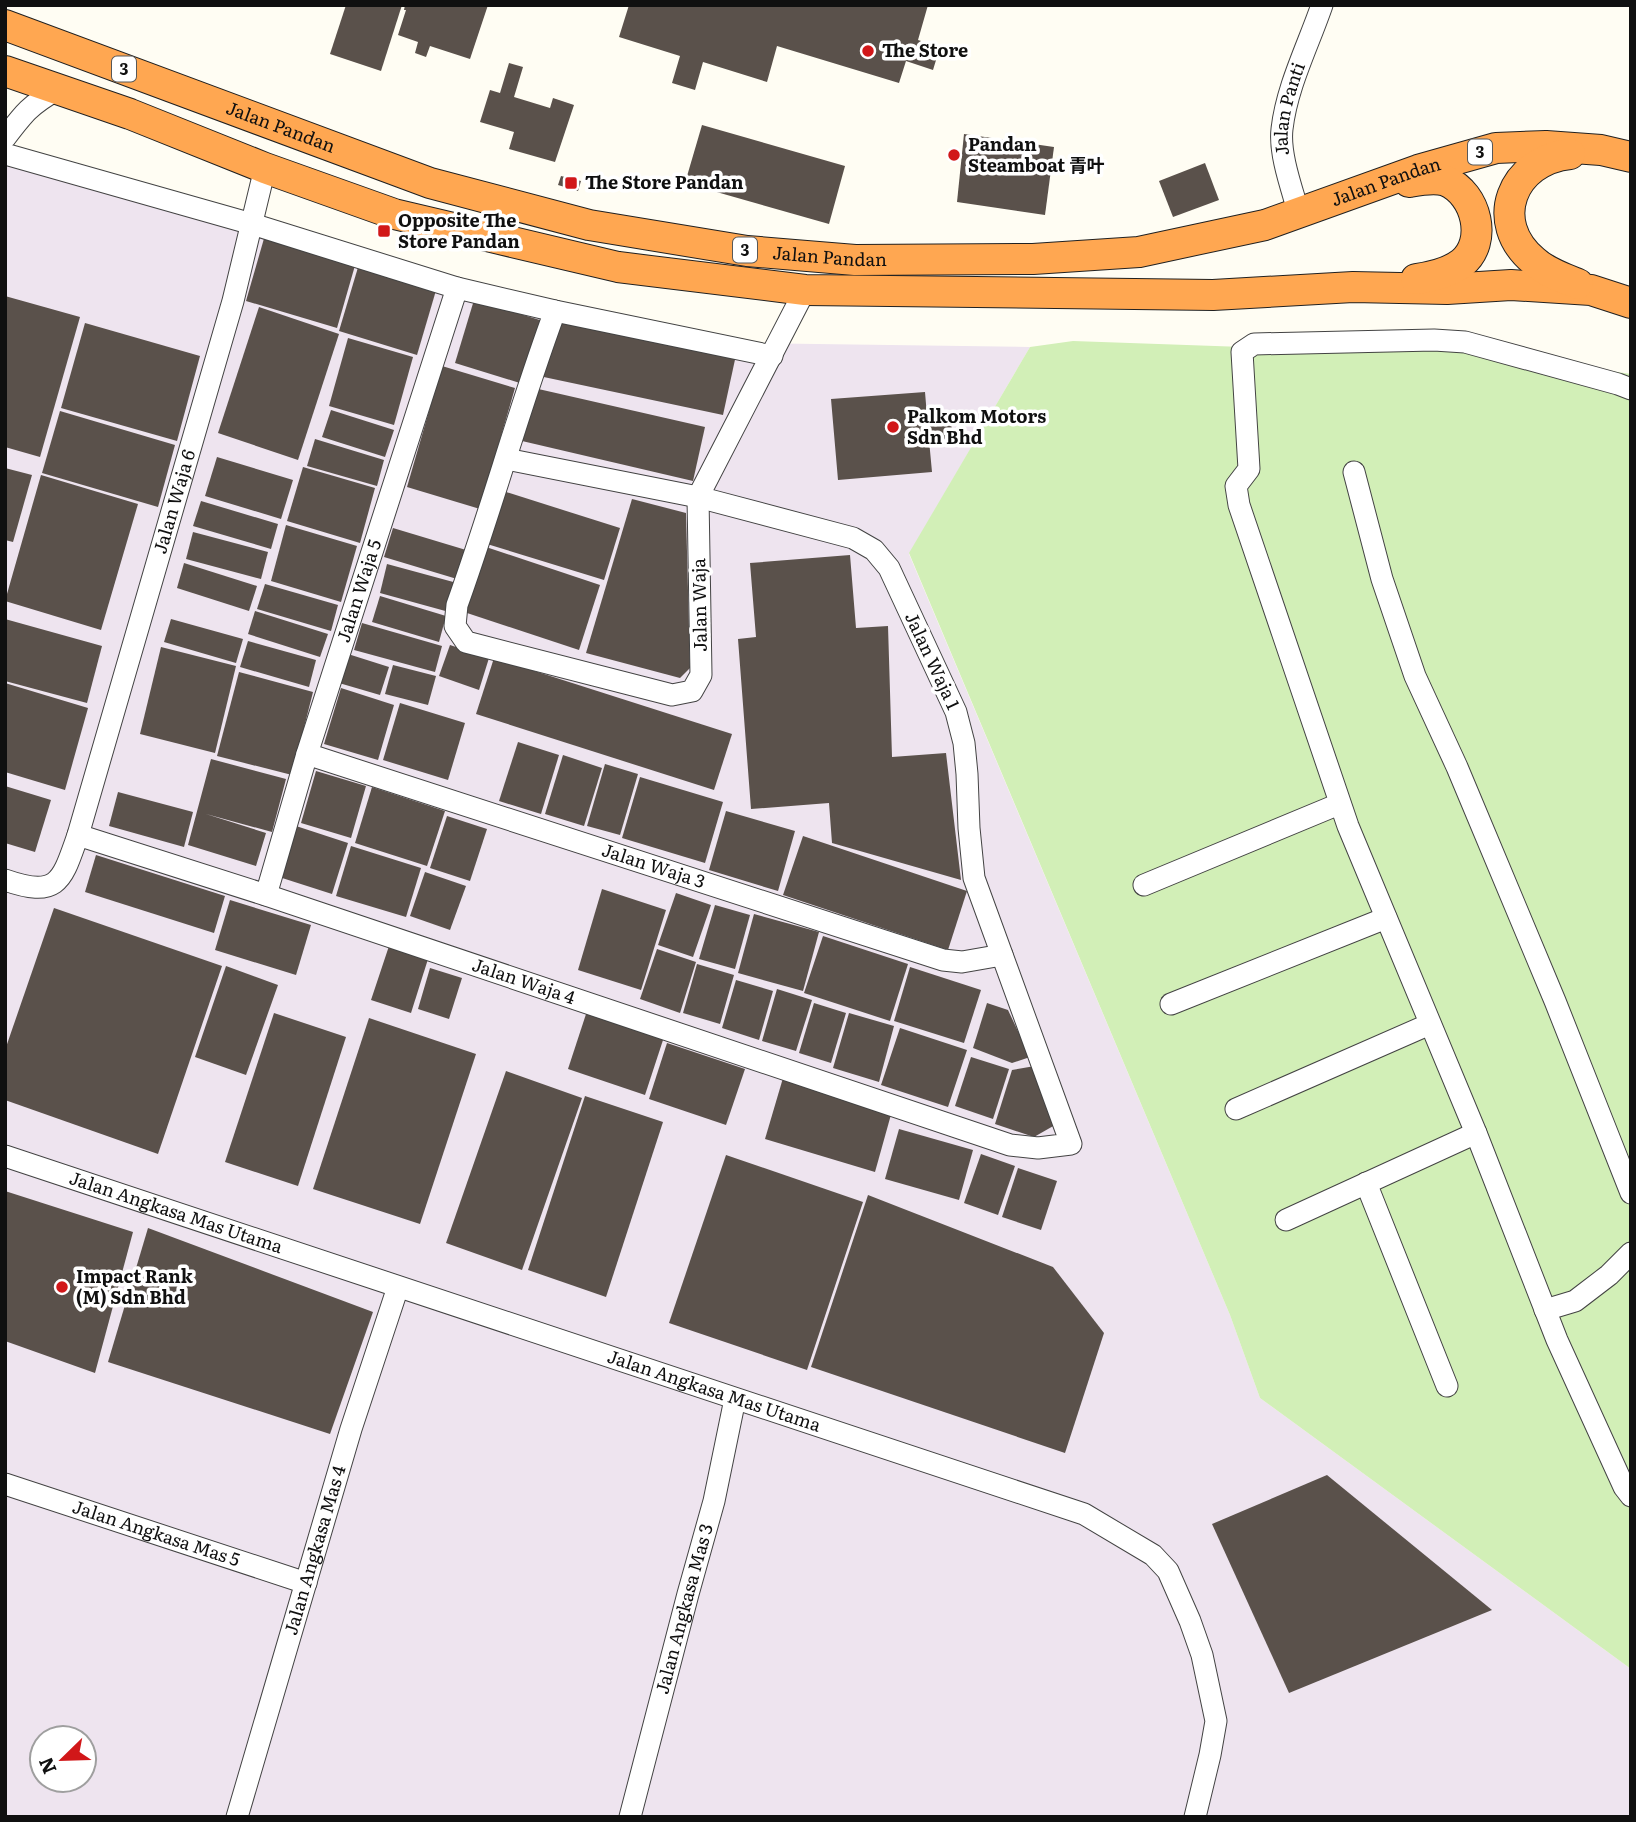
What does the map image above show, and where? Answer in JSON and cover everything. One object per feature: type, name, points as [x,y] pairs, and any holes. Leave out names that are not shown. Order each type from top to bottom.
[{"type":"highway","name":"Jalan Pandan","points":[[5,25],[430,183],[589,225],[747,251],[855,260],[1046,258],[1139,252],[1265,225],[1418,170],[1496,148],[1527,145],[1601,150],[1631,157]]},
{"type":"highway","name":"Jalan Pandan","points":[[5,71],[130,114],[265,168],[394,214],[618,267],[805,290],[1213,295],[1353,287],[1447,289],[1511,285],[1591,290],[1631,303]]},
{"type":"highway","points":[[1591,290],[1547,270],[1534,261],[1516,238],[1511,209],[1516,184],[1535,166],[1551,158],[1601,150]]},
{"type":"highway","points":[[1353,287],[1420,278],[1452,270],[1469,256],[1475,245],[1476,220],[1466,198],[1446,181],[1429,179],[1364,191]]},
{"type":"street","name":"Jalan Panti","points":[[1299,214],[1287,169],[1282,131],[1292,87],[1322,5]]},
{"type":"street","points":[[5,138],[23,113],[58,89]]},
{"type":"street","points":[[5,154],[252,224],[457,288],[772,356]]},
{"type":"street","name":"Jalan Waja 6","points":[[78,835],[233,301],[265,168]]},
{"type":"street","name":"Jalan Waja 5","points":[[265,895],[307,754],[457,288]]},
{"type":"street","name":"Jalan Waja","points":[[506,459],[457,605],[455,626],[466,642],[671,695],[692,691],[702,675],[698,497],[805,290]]},
{"type":"street","points":[[506,459],[529,382],[555,311]]},
{"type":"street","points":[[1629,1487],[1545,1310],[1476,1133],[1339,804],[1239,505],[1236,486],[1249,469],[1242,352],[1254,344],[1434,340],[1465,342],[1631,389]]},
{"type":"street","name":"Jalan Waja 1","points":[[506,459],[698,497],[853,538],[874,550],[889,568],[956,712],[964,743],[974,878],[1071,1144]]},
{"type":"street","points":[[1354,472],[1382,579],[1415,676],[1457,766],[1631,1193]]},
{"type":"street","name":"Jalan Waja 3","points":[[307,754],[943,960],[962,962],[1002,955]]},
{"type":"street","points":[[1144,885],[1339,804]]},
{"type":"street","points":[[5,880],[26,888],[46,888],[63,876],[78,835]]},
{"type":"street","name":"Jalan Waja 4","points":[[78,835],[1010,1145],[1038,1148],[1071,1144]]},
{"type":"street","points":[[1171,1004],[1386,918]]},
{"type":"street","points":[[1236,1109],[1430,1024]]},
{"type":"street","points":[[1286,1220],[1476,1133]]},
{"type":"street","name":"Jalan Angkasa Mas Utama","points":[[5,1156],[1084,1514],[1153,1555],[1168,1570],[1190,1621],[1202,1655],[1216,1721],[1195,1817]]},
{"type":"street","points":[[1366,1183],[1447,1386]]},
{"type":"street","points":[[1545,1310],[1574,1301],[1609,1275],[1631,1253]]},
{"type":"street","name":"Jalan Angkasa Mas 4","points":[[237,1817],[351,1429],[398,1287]]},
{"type":"street","name":"Jalan Angkasa Mas 3","points":[[630,1817],[714,1501],[735,1399]]},
{"type":"street","name":"Jalan Angkasa Mas 5","points":[[5,1484],[306,1583]]},
{"type":"shaded area","points":[[5,156],[519,297],[751,343],[1030,347],[909,554],[1230,1315],[1260,1398],[1631,1669],[1631,1817],[5,1817]]},
{"type":"green space","points":[[1073,341],[1273,348],[1469,350],[1631,374],[1631,1669],[1260,1398],[1230,1315],[909,553],[1030,347]]},
{"type":"building","points":[[346,5],[402,5],[381,71],[330,54]]},
{"type":"building","points":[[405,5],[488,5],[470,59],[430,46],[426,57],[415,53],[418,42],[398,35],[406,10]]},
{"type":"building","name":"The Store","points":[[629,5],[928,5],[918,40],[940,47],[933,70],[906,61],[899,83],[777,46],[767,82],[703,62],[695,90],[672,83],[680,56],[619,37]]},
{"type":"building","points":[[509,63],[523,67],[514,97],[550,108],[553,98],[574,105],[555,162],[509,149],[514,132],[480,122],[490,90],[500,93]]},
{"type":"building","points":[[702,125],[845,166],[829,224],[685,183]]},
{"type":"building","points":[[964,134],[1054,147],[1045,215],[957,202]]},
{"type":"building","points":[[1205,163],[1219,200],[1173,217],[1159,181]]},
{"type":"building","points":[[561,176],[581,181],[578,191],[558,185]]},
{"type":"building","points":[[265,235],[356,262],[337,328],[246,301]]},
{"type":"building","points":[[359,264],[437,287],[417,355],[339,331]]},
{"type":"building","points":[[5,296],[80,317],[40,457],[5,447]]},
{"type":"building","points":[[474,300],[543,321],[523,384],[455,363]]},
{"type":"building","points":[[259,307],[339,334],[298,460],[218,433]]},
{"type":"building","points":[[559,315],[736,355],[723,415],[539,376]]},
{"type":"building","points":[[85,323],[200,356],[177,441],[61,408]]},
{"type":"building","points":[[348,338],[413,357],[394,425],[329,406]]},
{"type":"building","points":[[442,366],[515,388],[480,509],[407,487]]},
{"type":"building","points":[[534,388],[705,427],[693,481],[522,441]]},
{"type":"building","name":"Palkom Motors Sdn Bhd","points":[[925,392],[927,416],[950,414],[953,438],[929,440],[932,472],[838,480],[831,399]]},
{"type":"building","points":[[331,410],[394,430],[385,457],[322,437]]},
{"type":"building","points":[[60,411],[175,445],[158,507],[42,473]]},
{"type":"building","points":[[315,439],[384,460],[377,486],[307,466]]},
{"type":"building","points":[[217,457],[293,480],[281,519],[205,496]]},
{"type":"building","points":[[303,467],[375,488],[360,543],[287,521]]},
{"type":"building","points":[[5,468],[32,475],[13,542],[5,540]]},
{"type":"building","points":[[41,475],[138,504],[101,630],[5,601]]},
{"type":"building","points":[[503,491],[620,528],[604,580],[487,544]]},
{"type":"building","points":[[632,499],[686,513],[690,668],[680,678],[586,653]]},
{"type":"building","points":[[201,501],[278,524],[271,549],[193,526]]},
{"type":"building","points":[[286,525],[357,546],[341,602],[271,581]]},
{"type":"building","points":[[393,528],[466,550],[457,579],[384,557]]},
{"type":"building","points":[[193,532],[268,552],[261,579],[186,559]]},
{"type":"building","points":[[486,547],[600,585],[579,650],[464,612]]},
{"type":"building","points":[[850,555],[856,628],[888,626],[892,757],[946,753],[961,880],[832,843],[829,803],[751,809],[738,639],[756,637],[750,563]]},
{"type":"building","points":[[184,563],[257,586],[249,611],[177,588]]},
{"type":"building","points":[[387,564],[457,583],[449,612],[380,593]]},
{"type":"building","points":[[265,584],[338,605],[331,631],[257,609]]},
{"type":"building","points":[[380,596],[446,616],[439,642],[372,622]]},
{"type":"building","points":[[255,611],[328,634],[320,657],[248,634]]},
{"type":"building","points":[[5,619],[102,646],[87,703],[5,681]]},
{"type":"building","points":[[171,619],[243,639],[236,663],[164,642]]},
{"type":"building","points":[[362,623],[442,646],[435,672],[354,650]]},
{"type":"building","points":[[248,641],[316,660],[309,687],[240,667]]},
{"type":"building","points":[[450,645],[489,658],[479,690],[439,676]]},
{"type":"building","points":[[161,647],[236,666],[215,753],[140,734]]},
{"type":"building","points":[[348,654],[389,667],[380,695],[339,683]]},
{"type":"building","points":[[494,658],[732,734],[714,790],[476,714]]},
{"type":"building","points":[[393,665],[436,676],[428,705],[385,694]]},
{"type":"building","points":[[239,672],[313,692],[292,775],[217,756]]},
{"type":"building","points":[[5,683],[88,708],[65,790],[5,772]]},
{"type":"building","points":[[341,688],[394,705],[378,760],[324,744]]},
{"type":"building","points":[[400,703],[465,723],[448,780],[383,760]]},
{"type":"building","points":[[518,742],[559,755],[541,814],[499,801]]},
{"type":"building","points":[[563,755],[602,768],[584,826],[545,814]]},
{"type":"building","points":[[211,759],[286,779],[272,832],[206,814],[266,833],[256,866],[188,845]]},
{"type":"building","points":[[605,764],[638,774],[620,835],[587,826]]},
{"type":"building","points":[[316,771],[366,786],[351,838],[301,823]]},
{"type":"building","points":[[640,777],[723,802],[705,863],[622,838]]},
{"type":"building","points":[[5,786],[51,800],[35,852],[5,843]]},
{"type":"building","points":[[372,787],[445,811],[427,866],[355,843]]},
{"type":"building","points":[[118,792],[193,812],[184,847],[109,826]]},
{"type":"building","points":[[726,811],[795,831],[778,891],[709,870]]},
{"type":"building","points":[[447,816],[487,829],[470,881],[430,868]]},
{"type":"building","points":[[296,826],[348,843],[332,894],[279,877]]},
{"type":"building","points":[[803,836],[967,891],[948,950],[783,895]]},
{"type":"building","points":[[351,846],[421,868],[406,917],[336,896]]},
{"type":"building","points":[[96,855],[225,896],[214,933],[85,892]]},
{"type":"building","points":[[425,872],[466,886],[450,930],[410,916]]},
{"type":"building","points":[[602,889],[666,910],[641,990],[578,970]]},
{"type":"building","points":[[676,893],[711,905],[693,957],[658,945]]},
{"type":"building","points":[[230,900],[311,925],[296,975],[215,950]]},
{"type":"building","points":[[715,905],[750,915],[735,969],[699,959]]},
{"type":"building","points":[[54,908],[222,966],[158,1154],[5,1100],[5,1050]]},
{"type":"building","points":[[754,914],[819,932],[803,991],[738,973]]},
{"type":"building","points":[[823,936],[908,964],[890,1021],[804,993]]},
{"type":"building","points":[[389,946],[428,959],[411,1013],[371,1000]]},
{"type":"building","points":[[657,949],[696,962],[680,1013],[640,999]]},
{"type":"building","points":[[697,964],[734,975],[720,1024],[683,1013]]},
{"type":"building","points":[[226,966],[278,985],[246,1075],[195,1057]]},
{"type":"building","points":[[910,967],[981,990],[964,1043],[894,1021]]},
{"type":"building","points":[[430,968],[462,978],[449,1019],[418,1009]]},
{"type":"building","points":[[736,980],[773,991],[759,1040],[722,1028]]},
{"type":"building","points":[[777,989],[812,1000],[796,1051],[762,1041]]},
{"type":"building","points":[[814,1003],[846,1013],[831,1063],[799,1053]]},
{"type":"building","points":[[987,1003],[1008,1010],[1030,1057],[1012,1063],[973,1048]]},
{"type":"building","points":[[587,1011],[664,1037],[645,1095],[568,1069]]},
{"type":"building","points":[[274,1013],[346,1037],[298,1186],[225,1162]]},
{"type":"building","points":[[849,1013],[894,1026],[879,1082],[833,1068]]},
{"type":"building","points":[[369,1018],[476,1054],[420,1224],[313,1189]]},
{"type":"building","points":[[900,1028],[967,1050],[948,1107],[881,1085]]},
{"type":"building","points":[[667,1043],[745,1069],[726,1125],[649,1099]]},
{"type":"building","points":[[971,1057],[1009,1069],[993,1119],[955,1106]]},
{"type":"building","points":[[1035,1066],[1055,1125],[1034,1137],[995,1124],[1012,1070]]},
{"type":"building","points":[[506,1071],[582,1098],[522,1270],[446,1243]]},
{"type":"building","points":[[783,1078],[892,1111],[875,1172],[765,1139]]},
{"type":"building","points":[[585,1096],[663,1122],[606,1297],[528,1270]]},
{"type":"building","points":[[899,1129],[973,1150],[959,1200],[885,1179]]},
{"type":"building","points":[[981,1154],[1015,1166],[998,1215],[964,1203]]},
{"type":"building","points":[[726,1155],[863,1202],[807,1370],[669,1323]]},
{"type":"building","points":[[1018,1168],[1057,1181],[1041,1230],[1002,1217]]},
{"type":"building","name":"Impact Rank (M) Sdn Bhd","points":[[5,1191],[133,1232],[95,1373],[5,1341]]},
{"type":"building","points":[[868,1195],[1053,1267],[1104,1333],[1065,1453],[811,1367]]},
{"type":"building","points":[[148,1228],[373,1312],[330,1434],[108,1362]]},
{"type":"building","points":[[1327,1475],[1492,1610],[1289,1693],[1212,1524]]},
{"type":"place","name":"The Store","points":[[868,51]]},
{"type":"place","name":"Pandan Steamboat 青叶","points":[[954,155]]},
{"type":"place","name":"The Store Pandan","points":[[571,183]]},
{"type":"place","name":"Opposite The Store Pandan","points":[[384,231]]},
{"type":"place","name":"Palkom Motors Sdn Bhd","points":[[893,427]]},
{"type":"place","name":"Impact Rank (M) Sdn Bhd","points":[[62,1287]]}]
